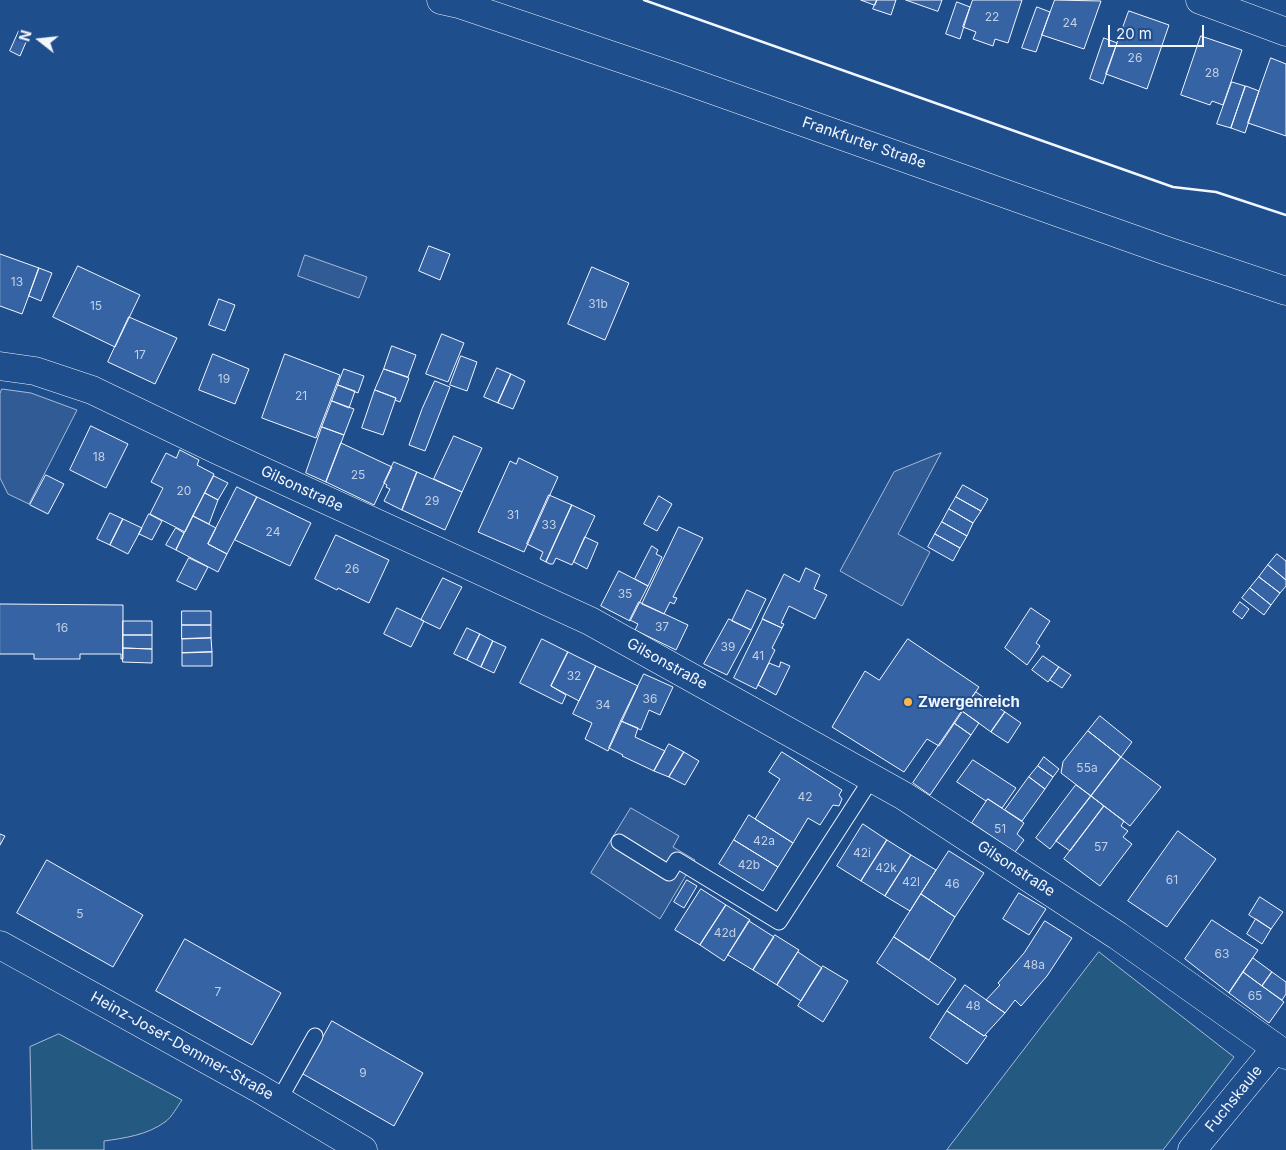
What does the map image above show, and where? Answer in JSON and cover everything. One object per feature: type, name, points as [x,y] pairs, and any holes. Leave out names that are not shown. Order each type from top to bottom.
[{"type":"street","name":"Frankfurter Straße","points":[[441,0],[459,4],[673,76],[1286,291]]},
{"type":"street","points":[[1200,0],[1286,32]]},
{"type":"street","name":"Gilsonstraße","points":[[0,366],[35,371],[92,390],[217,450],[590,621],[904,796],[1118,936],[1281,1052]]},
{"type":"street","name":"Heinz-Josef-Demmer-Straße","points":[[0,945],[279,1100],[363,1150]]},
{"type":"street","name":"Fuchskaule","points":[[1192,1150],[1281,1052]]},
{"type":"lane","points":[[619,842],[669,873],[677,860],[779,922],[872,778]]},
{"type":"lane","points":[[279,1100],[315,1036]]},
{"type":"shaded area","points":[[305,255],[367,277],[359,298],[298,276]]},
{"type":"shaded area","points":[[2,389],[31,393],[77,410],[29,504],[8,494],[0,478],[0,394]]},
{"type":"shaded area","points":[[941,453],[898,534],[930,552],[902,606],[840,571],[894,472]]},
{"type":"shaded area","points":[[631,808],[679,836],[673,847],[695,860],[660,919],[591,873]]},
{"type":"shaded area","points":[[1099,952],[1234,1057],[1163,1150],[947,1150]]},
{"type":"shaded area","points":[[59,1034],[182,1100],[165,1122],[143,1133],[104,1141],[104,1150],[32,1150],[30,1047]]},
{"type":"building","points":[[861,0],[877,0],[875,5]]},
{"type":"building","points":[[877,0],[896,0],[891,15],[873,9]]},
{"type":"building","points":[[906,0],[942,0],[938,11]]},
{"type":"building","points":[[973,0],[1022,0],[1008,43],[995,39],[993,46],[973,39],[976,32],[963,27]]},
{"type":"building","points":[[1055,0],[1101,1],[1084,49],[1042,35]]},
{"type":"building","points":[[957,2],[970,7],[960,39],[946,34]]},
{"type":"building","points":[[1037,7],[1050,12],[1036,52],[1022,48]]},
{"type":"building","points":[[1129,11],[1169,25],[1147,89],[1106,74]]},
{"type":"building","points":[[19,31],[29,35],[20,56],[10,51]]},
{"type":"building","points":[[1201,36],[1242,50],[1223,105],[1212,101],[1210,105],[1181,95]]},
{"type":"building","points":[[1104,38],[1117,43],[1103,84],[1090,79]]},
{"type":"building","points":[[1271,58],[1286,64],[1286,136],[1248,123]]},
{"type":"building","points":[[1232,82],[1245,86],[1231,128],[1217,124]]},
{"type":"building","points":[[1246,86],[1259,91],[1245,133],[1231,128]]},
{"type":"building","points":[[429,246],[450,254],[440,280],[419,271]]},
{"type":"building","points":[[0,254],[39,268],[22,314],[0,306]]},
{"type":"building","points":[[78,266],[140,295],[115,347],[53,317]]},
{"type":"building","points":[[592,267],[629,283],[605,340],[568,324]]},
{"type":"building","points":[[39,268],[52,273],[41,301],[29,296]]},
{"type":"building","points":[[219,299],[235,305],[225,331],[209,325]]},
{"type":"building","points":[[129,317],[177,338],[155,384],[108,362]]},
{"type":"building","points":[[442,334],[464,343],[448,382],[426,374]]},
{"type":"building","points":[[392,346],[416,355],[408,377],[384,369]]},
{"type":"building","points":[[213,354],[249,369],[235,404],[199,390]]},
{"type":"building","points":[[285,354],[340,375],[316,438],[262,418]]},
{"type":"building","points":[[461,356],[477,362],[467,391],[450,385]]},
{"type":"building","points":[[497,368],[511,374],[498,403],[484,397]]},
{"type":"building","points":[[344,369],[364,376],[358,393],[338,385]]},
{"type":"building","points":[[384,369],[409,378],[400,402],[395,400],[396,398],[375,390]]},
{"type":"building","points":[[511,374],[525,381],[513,409],[498,403]]},
{"type":"building","points":[[435,381],[450,387],[425,451],[409,445],[422,409]]},
{"type":"building","points":[[338,385],[355,391],[349,408],[332,401]]},
{"type":"building","points":[[375,390],[396,398],[383,435],[362,428]]},
{"type":"building","points":[[332,401],[354,409],[344,435],[322,427]]},
{"type":"building","points":[[91,426],[128,444],[106,488],[70,470]]},
{"type":"building","points":[[322,427],[344,435],[326,482],[306,473]]},
{"type":"building","points":[[454,436],[482,448],[462,492],[434,479]]},
{"type":"building","points":[[341,443],[392,467],[374,505],[326,482]]},
{"type":"building","points":[[180,450],[199,460],[197,465],[214,474],[185,532],[150,514],[163,488],[151,482],[166,453],[176,458]]},
{"type":"building","points":[[519,458],[558,477],[524,552],[478,532],[510,461],[516,464]]},
{"type":"building","points":[[394,462],[417,472],[402,510],[384,501],[390,489],[384,483]]},
{"type":"building","points":[[417,472],[462,492],[445,530],[402,510]]},
{"type":"building","points":[[46,475],[64,484],[48,514],[30,505]]},
{"type":"building","points":[[214,476],[228,483],[218,500],[205,493]]},
{"type":"building","points":[[963,485],[988,499],[981,511],[956,497]]},
{"type":"building","points":[[237,487],[257,497],[227,554],[208,544]]},
{"type":"building","points":[[205,493],[218,500],[209,524],[193,516]]},
{"type":"building","points":[[549,495],[572,505],[546,562],[540,559],[543,552],[527,544]]},
{"type":"building","points":[[659,496],[672,504],[657,531],[644,524]]},
{"type":"building","points":[[257,497],[311,523],[290,566],[235,540]]},
{"type":"building","points":[[956,497],[981,511],[973,523],[949,509]]},
{"type":"building","points":[[572,505],[595,516],[572,565],[556,558],[553,564],[550,564],[546,562]]},
{"type":"building","points":[[949,509],[973,523],[967,536],[942,522]]},
{"type":"building","points":[[110,513],[123,519],[110,545],[97,539]]},
{"type":"building","points":[[149,514],[162,521],[152,540],[139,534]]},
{"type":"building","points":[[193,516],[216,528],[208,544],[227,554],[218,572],[176,550]]},
{"type":"building","points":[[123,519],[142,528],[128,554],[110,545]]},
{"type":"building","points":[[942,522],[967,536],[960,548],[935,534]]},
{"type":"building","points":[[679,527],[703,538],[673,597],[677,598],[674,604],[670,602],[664,614],[642,604]]},
{"type":"building","points":[[176,528],[184,533],[176,550],[166,545]]},
{"type":"building","points":[[935,534],[960,548],[953,561],[928,547]]},
{"type":"building","points":[[336,535],[389,560],[369,603],[315,579]]},
{"type":"building","points":[[585,537],[598,543],[587,569],[574,562]]},
{"type":"building","points":[[652,546],[658,550],[656,554],[662,557],[648,586],[635,579]]},
{"type":"building","points":[[1277,554],[1286,561],[1286,580],[1268,565]]},
{"type":"building","points":[[189,558],[208,567],[196,590],[177,581]]},
{"type":"building","points":[[1268,565],[1286,580],[1286,586],[1280,593],[1259,577]]},
{"type":"building","points":[[806,568],[820,575],[814,589],[827,595],[815,619],[789,606],[781,623],[784,624],[782,628],[762,619],[784,574],[799,582]]},
{"type":"building","points":[[619,571],[648,586],[630,621],[601,606]]},
{"type":"building","points":[[1259,577],[1280,593],[1271,605],[1250,588]]},
{"type":"building","points":[[443,578],[462,587],[440,629],[421,620]]},
{"type":"building","points":[[1250,588],[1271,605],[1264,615],[1242,598]]},
{"type":"building","points":[[747,590],[766,599],[751,630],[732,621]]},
{"type":"building","points":[[639,602],[688,625],[676,650],[635,630],[638,624],[630,620]]},
{"type":"building","points":[[1240,602],[1249,609],[1242,619],[1233,612]]},
{"type":"building","points":[[0,604],[123,605],[123,659],[121,659],[121,654],[80,654],[80,659],[34,659],[34,654],[0,654]]},
{"type":"building","points":[[397,608],[424,621],[411,647],[384,634]]},
{"type":"building","points":[[1031,608],[1050,621],[1036,643],[1040,646],[1027,665],[1005,648]]},
{"type":"building","points":[[182,611],[211,611],[211,625],[182,625]]},
{"type":"building","points":[[729,619],[751,630],[727,675],[704,664]]},
{"type":"building","points":[[763,619],[782,628],[772,648],[775,650],[756,689],[734,678]]},
{"type":"building","points":[[123,621],[152,621],[152,635],[123,635]]},
{"type":"building","points":[[182,625],[211,625],[211,638],[182,639]]},
{"type":"building","points":[[467,628],[480,634],[467,660],[454,654]]},
{"type":"building","points":[[480,634],[493,641],[481,667],[467,660]]},
{"type":"building","points":[[123,635],[152,635],[152,649],[123,648]]},
{"type":"building","points":[[211,638],[212,652],[182,653],[182,639]]},
{"type":"building","points":[[542,639],[568,652],[551,686],[566,695],[562,704],[520,683]]},
{"type":"building","name":"Zwergenreich","points":[[908,639],[979,687],[939,746],[927,739],[904,772],[832,727],[865,671],[879,680]]},
{"type":"building","points":[[493,641],[506,647],[494,673],[481,667]]},
{"type":"building","points":[[123,648],[152,649],[152,663],[123,662]]},
{"type":"building","points":[[212,652],[212,666],[182,666],[182,653]]},
{"type":"building","points":[[568,652],[596,666],[579,701],[551,686]]},
{"type":"building","points":[[1043,656],[1059,667],[1048,682],[1032,670]]},
{"type":"building","points":[[781,662],[790,666],[776,695],[758,685],[769,663],[779,667]]},
{"type":"building","points":[[596,666],[638,686],[608,751],[585,739],[592,723],[573,714]]},
{"type":"building","points":[[1059,667],[1071,675],[1062,688],[1050,680]]},
{"type":"building","points":[[644,674],[673,687],[660,715],[649,710],[641,730],[621,721]]},
{"type":"building","points":[[976,692],[1005,712],[991,732],[962,711]]},
{"type":"building","points":[[962,711],[979,723],[971,735],[954,723]]},
{"type":"building","points":[[1005,712],[1021,723],[1008,743],[991,732]]},
{"type":"building","points":[[1100,716],[1132,742],[1121,757],[1088,731]]},
{"type":"building","points":[[621,721],[638,728],[635,737],[665,751],[654,771],[609,748]]},
{"type":"building","points":[[954,723],[971,735],[930,795],[913,783]]},
{"type":"building","points":[[1088,731],[1121,757],[1091,796],[1061,773],[1063,762]]},
{"type":"building","points":[[669,744],[684,752],[669,777],[654,771]]},
{"type":"building","points":[[684,752],[699,761],[685,785],[669,777]]},
{"type":"building","points":[[782,752],[842,790],[839,795],[842,799],[839,806],[833,805],[820,825],[808,818],[793,843],[755,819],[780,779],[769,772]]},
{"type":"building","points":[[1044,757],[1059,769],[1053,777],[1038,766]]},
{"type":"building","points":[[1121,757],[1161,787],[1130,826],[1091,796]]},
{"type":"building","points":[[973,760],[1016,788],[1002,808],[988,799],[986,801],[957,782]]},
{"type":"building","points":[[1038,766],[1053,777],[1045,789],[1029,777]]},
{"type":"building","points":[[1029,777],[1045,789],[1022,821],[1005,810]]},
{"type":"building","points":[[1076,785],[1091,796],[1050,849],[1036,838]]},
{"type":"building","points":[[1091,796],[1104,806],[1070,851],[1056,841]]},
{"type":"building","points":[[988,799],[1024,823],[1017,834],[1024,840],[1015,852],[972,823]]},
{"type":"building","points":[[1104,806],[1124,821],[1121,826],[1128,831],[1123,837],[1132,844],[1100,886],[1064,859]]},
{"type":"building","points":[[749,815],[793,843],[778,867],[734,840]]},
{"type":"building","points":[[863,824],[887,840],[861,881],[837,866]]},
{"type":"building","points":[[1178,831],[1216,859],[1167,927],[1128,901]]},
{"type":"building","points":[[0,834],[5,836],[0,845]]},
{"type":"building","points":[[734,840],[778,867],[763,891],[719,864]]},
{"type":"building","points":[[887,840],[911,855],[885,896],[861,881]]},
{"type":"building","points":[[949,851],[984,873],[955,917],[921,894]]},
{"type":"building","points":[[911,855],[936,870],[910,911],[885,896]]},
{"type":"building","points":[[47,860],[143,915],[113,967],[17,913]]},
{"type":"building","points":[[687,880],[697,886],[684,908],[674,902]]},
{"type":"building","points":[[701,889],[726,905],[700,945],[675,930]]},
{"type":"building","points":[[1019,893],[1046,909],[1029,935],[1003,919]]},
{"type":"building","points":[[921,894],[955,917],[929,960],[894,937]]},
{"type":"building","points":[[1260,897],[1283,912],[1271,929],[1249,915]]},
{"type":"building","points":[[726,905],[750,920],[724,961],[700,945]]},
{"type":"building","points":[[1256,919],[1271,929],[1262,944],[1247,934]]},
{"type":"building","points":[[1212,920],[1258,950],[1229,993],[1185,959]]},
{"type":"building","points":[[749,921],[774,937],[753,970],[728,955]]},
{"type":"building","points":[[1045,921],[1072,938],[1047,976],[1021,1006],[1015,1000],[1005,1013],[986,1000],[1024,953]]},
{"type":"building","points":[[775,935],[799,950],[777,985],[753,970]]},
{"type":"building","points":[[894,937],[956,979],[938,1005],[877,963]]},
{"type":"building","points":[[185,939],[281,993],[252,1045],[156,991]]},
{"type":"building","points":[[798,952],[822,968],[801,1001],[777,985]]},
{"type":"building","points":[[1253,958],[1272,972],[1262,986],[1243,972]]},
{"type":"building","points":[[823,966],[848,981],[823,1022],[798,1006]]},
{"type":"building","points":[[1243,972],[1284,1002],[1269,1023],[1229,993]]},
{"type":"building","points":[[1272,972],[1286,982],[1286,994],[1282,1000],[1262,986]]},
{"type":"building","points":[[965,985],[1005,1013],[984,1036],[947,1011]]},
{"type":"building","points":[[947,1011],[984,1036],[987,1036],[967,1064],[930,1038]]},
{"type":"building","points":[[332,1021],[423,1073],[394,1126],[303,1074]]},
{"type":"wall","points":[[644,0],[1173,187],[1216,192],[1286,215]]},
{"type":"place","name":"Zwergenreich","points":[[908,702]]}]
